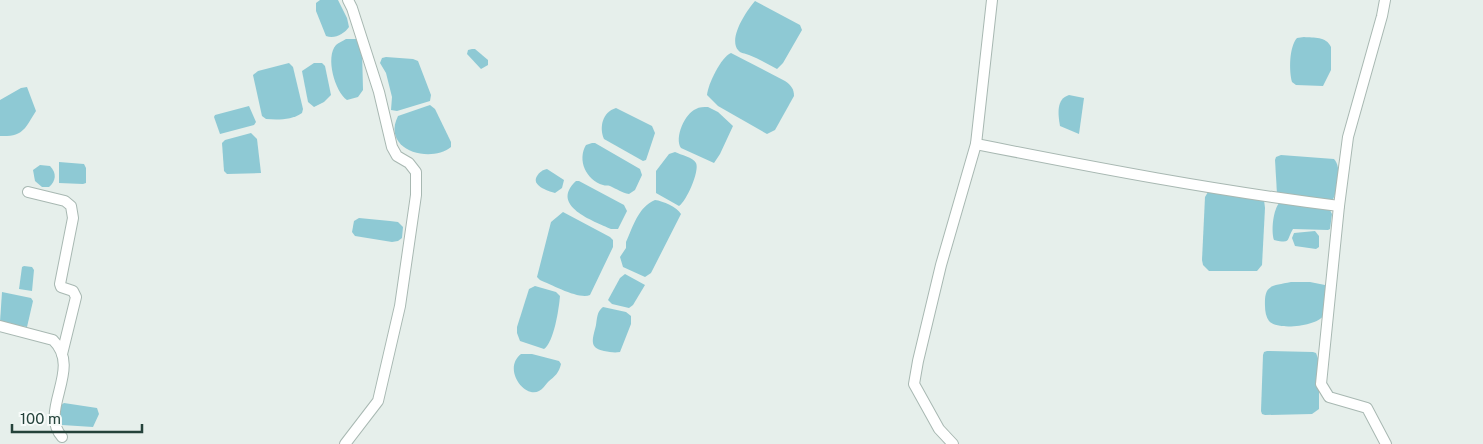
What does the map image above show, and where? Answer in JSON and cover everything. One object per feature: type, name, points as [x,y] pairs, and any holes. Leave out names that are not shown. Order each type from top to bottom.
[{"type":"street","points":[[345,444],[378,401],[400,306],[416,195],[416,172],[409,163],[397,156],[392,147],[379,92],[348,0]]},
{"type":"street","points":[[953,444],[939,429],[914,384],[941,265],[976,144],[992,0]]},
{"type":"street","points":[[1385,0],[1348,137],[1321,384],[1330,397],[1367,408],[1386,444]]},
{"type":"street","points":[[976,144],[1181,184],[1339,206]]},
{"type":"street","points":[[28,192],[65,202],[71,206],[72,226],[60,284],[61,287],[73,291],[76,297],[62,354]]},
{"type":"street","points":[[0,326],[53,340],[62,354],[65,367],[55,419],[58,433],[62,437]]},
{"type":"water","points":[[320,0],[338,0],[347,18],[349,27],[345,32],[333,37],[326,36],[316,11],[316,3]]},
{"type":"water","points":[[755,1],[800,25],[802,30],[783,63],[777,69],[748,54],[740,52],[736,45],[735,39],[740,24]]},
{"type":"water","points":[[1297,38],[1323,39],[1331,47],[1331,70],[1323,86],[1296,85],[1292,82],[1290,66],[1292,47]]},
{"type":"water","points":[[346,39],[356,39],[362,49],[363,90],[358,97],[347,100],[335,82],[331,66],[333,50],[336,45]]},
{"type":"water","points":[[475,49],[488,60],[488,65],[481,69],[467,54],[468,50]]},
{"type":"water","points":[[731,53],[785,81],[792,87],[794,96],[775,130],[767,134],[718,106],[707,95],[716,71],[723,60]]},
{"type":"water","points":[[382,58],[418,61],[431,95],[430,101],[397,111],[391,110],[392,97],[386,73],[380,63]]},
{"type":"water","points":[[289,63],[293,67],[303,109],[302,113],[289,118],[266,119],[262,116],[253,75],[258,71]]},
{"type":"water","points":[[314,63],[322,63],[325,66],[331,95],[324,102],[314,107],[308,102],[302,71]]},
{"type":"water","points":[[27,87],[36,111],[26,127],[19,133],[0,136],[0,100],[21,88]]},
{"type":"water","points":[[1069,95],[1084,98],[1079,134],[1060,126],[1060,103]]},
{"type":"water","points":[[430,105],[435,109],[451,142],[451,147],[442,152],[431,154],[410,151],[396,138],[395,128],[398,116]]},
{"type":"water","points":[[249,106],[256,122],[254,125],[220,134],[215,115]]},
{"type":"water","points":[[708,107],[718,112],[733,126],[714,163],[681,148],[679,144],[680,132],[688,115],[697,108]]},
{"type":"water","points":[[616,108],[652,126],[655,133],[646,160],[643,161],[604,139],[603,121],[611,110]]},
{"type":"water","points":[[251,133],[257,139],[261,173],[227,174],[224,171],[222,143],[225,140]]},
{"type":"water","points":[[592,143],[640,169],[642,175],[635,190],[629,194],[592,179],[585,169],[582,157],[586,145]]},
{"type":"water","points":[[675,152],[692,159],[697,167],[692,186],[679,206],[656,193],[656,171],[669,154]]},
{"type":"water","points":[[1281,155],[1334,159],[1338,168],[1338,179],[1332,201],[1277,194],[1275,160],[1276,157]]},
{"type":"water","points":[[59,162],[84,164],[86,168],[86,183],[59,183]]},
{"type":"water","points":[[40,165],[50,166],[54,171],[54,180],[49,187],[42,187],[35,181],[33,170]]},
{"type":"water","points":[[547,169],[564,180],[562,188],[555,193],[544,189],[536,182],[538,175]]},
{"type":"water","points":[[576,181],[624,205],[627,211],[618,229],[611,229],[585,217],[571,205],[568,198],[569,190]]},
{"type":"water","points":[[1208,192],[1264,200],[1262,265],[1257,271],[1209,271],[1203,265],[1205,197]]},
{"type":"water","points":[[655,200],[670,205],[681,214],[651,273],[645,277],[623,267],[620,257],[626,248],[626,242],[640,212]]},
{"type":"water","points":[[1280,202],[1329,208],[1332,214],[1330,229],[1293,229],[1288,240],[1284,242],[1274,240],[1273,220]]},
{"type":"water","points":[[563,212],[613,240],[613,247],[590,295],[573,294],[537,277],[551,222]]},
{"type":"water","points":[[359,218],[398,222],[403,227],[402,238],[392,242],[355,236],[352,232],[354,221]]},
{"type":"water","points":[[1315,231],[1319,236],[1319,247],[1316,249],[1295,246],[1292,238],[1294,233]]},
{"type":"water","points":[[22,267],[32,267],[34,270],[32,291],[19,289]]},
{"type":"water","points":[[625,274],[645,285],[633,305],[629,308],[612,304],[608,300],[620,278]]},
{"type":"water","points":[[1291,282],[1310,282],[1325,285],[1327,301],[1323,316],[1313,322],[1297,326],[1280,326],[1269,321],[1265,308],[1268,290],[1270,287]]},
{"type":"water","points":[[535,286],[556,292],[560,296],[551,339],[544,349],[520,341],[517,333],[517,327],[529,289]]},
{"type":"water","points":[[2,292],[31,298],[33,301],[27,327],[0,322]]},
{"type":"water","points":[[603,307],[626,312],[631,316],[631,324],[620,352],[599,350],[594,345],[593,338],[598,315]]},
{"type":"water","points":[[1267,351],[1316,353],[1319,361],[1319,409],[1312,414],[1262,414],[1263,355]]},
{"type":"water","points":[[521,354],[532,354],[559,361],[561,364],[556,374],[539,391],[528,391],[522,387],[515,374],[516,360]]},
{"type":"water","points":[[64,403],[97,408],[99,414],[93,427],[62,425],[60,415],[61,405]]}]
